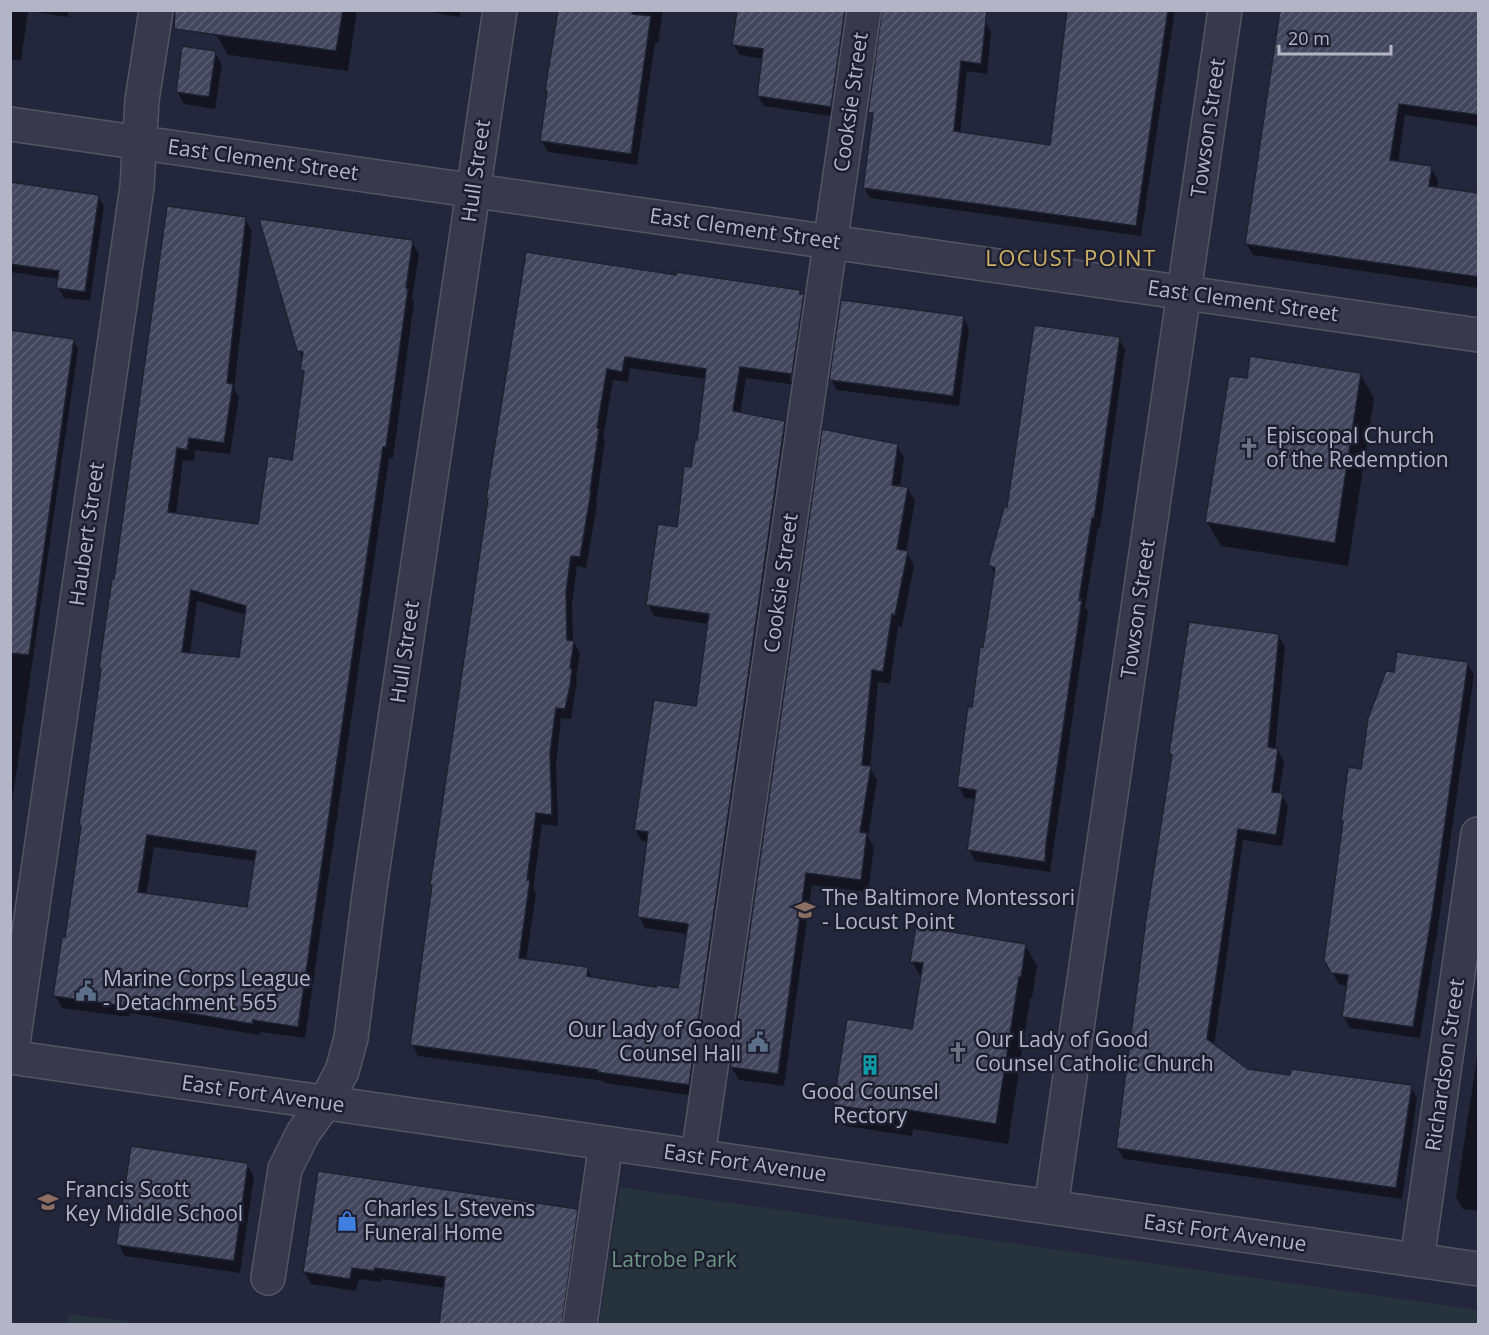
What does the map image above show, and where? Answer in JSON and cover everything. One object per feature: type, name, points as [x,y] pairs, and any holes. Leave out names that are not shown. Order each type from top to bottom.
[{"type":"street","name":"Haubert Street","points":[[11,1057],[137,187],[142,100],[156,10]]},
{"type":"street","name":"Hull Street","points":[[268,1278],[285,1169],[303,1133],[325,1103],[342,1071],[351,1038],[371,876],[500,10]]},
{"type":"street","name":"Cooksie Street","points":[[698,1156],[864,10]]},
{"type":"street","name":"Towson Street","points":[[1051,1207],[1225,10]]},
{"type":"street","name":"East Clement Street","points":[[10,124],[1479,335]]},
{"type":"street","name":"Richardson Street","points":[[1417,1260],[1479,834]]},
{"type":"street","name":"East Fort Avenue","points":[[11,1057],[1479,1269]]},
{"type":"street","points":[[580,1324],[606,1143]]},
{"type":"green space","name":"Latrobe Park","points":[[620,1187],[1478,1310],[1478,1324],[599,1324]]},
{"type":"green space","points":[[68,1314],[127,1321],[126,1324],[67,1324]]},
{"type":"building","points":[[175,10],[343,10],[336,51],[174,29]]},
{"type":"building","points":[[558,10],[633,10],[632,14],[651,16],[631,154],[540,141],[547,91],[545,90]]},
{"type":"building","points":[[737,10],[845,10],[831,107],[757,96],[763,49],[732,45]]},
{"type":"building","points":[[882,10],[987,10],[981,64],[961,61],[954,131],[1050,145],[1067,10],[1168,10],[1136,226],[863,188],[873,113],[868,113]]},
{"type":"building","points":[[1280,10],[1479,10],[1479,115],[1399,104],[1390,160],[1432,166],[1429,186],[1479,193],[1479,277],[1245,244]]},
{"type":"building","points":[[182,46],[216,51],[209,97],[176,92]]},
{"type":"building","points":[[10,182],[99,195],[85,292],[56,288],[59,271],[10,264]]},
{"type":"building","points":[[167,206],[246,217],[227,383],[233,384],[224,443],[189,438],[187,450],[177,448],[168,512],[258,524],[268,456],[292,460],[304,371],[300,370],[303,352],[297,351],[259,219],[413,240],[386,447],[383,447],[298,1027],[253,1020],[253,1024],[124,1002],[124,1006],[53,996],[62,937],[65,937],[101,669],[99,668],[112,579],[114,579]],"holes":[[[191,590],[246,606],[239,657],[182,652]],[[147,835],[256,851],[247,907],[138,892]]]},
{"type":"building","points":[[526,252],[676,275],[676,272],[800,290],[800,294],[804,294],[792,374],[740,367],[733,411],[785,421],[689,1085],[597,1072],[598,1070],[410,1045],[432,885],[430,885],[488,499],[486,499]],"holes":[[[625,357],[706,369],[697,440],[695,440],[691,467],[684,466],[677,527],[658,524],[646,605],[709,614],[696,706],[654,700],[634,830],[648,832],[637,917],[688,924],[678,988],[656,985],[656,987],[587,976],[588,967],[519,958],[530,880],[527,880],[536,813],[552,815],[550,753],[556,708],[565,709],[570,686],[574,641],[567,640],[566,592],[571,556],[580,557],[607,369],[622,372]]]},
{"type":"building","points":[[841,300],[964,316],[953,396],[829,380]]},
{"type":"building","points":[[1034,325],[1120,337],[1094,518],[1092,518],[1079,600],[1082,599],[1045,862],[967,850],[976,790],[957,787],[968,706],[972,707],[980,647],[983,647],[995,568],[988,565],[1004,507],[1007,507]]},
{"type":"building","points":[[10,330],[74,339],[29,655],[10,653]]},
{"type":"building","name":"Episcopal Church of the Redemption","points":[[1250,356],[1361,373],[1335,543],[1205,522],[1229,376],[1247,378]]},
{"type":"building","points":[[822,429],[898,444],[892,485],[908,487],[897,549],[908,551],[895,615],[892,614],[883,672],[872,670],[862,765],[871,766],[860,832],[867,833],[861,880],[806,873],[778,1074],[730,1067]]},
{"type":"building","points":[[1189,622],[1279,634],[1268,747],[1278,749],[1272,792],[1283,793],[1276,835],[1238,829],[1207,1039],[1248,1069],[1290,1075],[1291,1069],[1412,1085],[1396,1188],[1116,1148],[1146,919],[1172,755],[1169,753]]},
{"type":"building","points":[[1397,652],[1468,662],[1432,914],[1413,1027],[1342,1017],[1348,975],[1331,973],[1324,960],[1348,767],[1361,769],[1368,718],[1386,671],[1394,672]]},
{"type":"building","name":"Our Lady of Good Counsel Catholic Church","points":[[916,926],[1026,944],[996,1124],[902,1109],[901,1115],[833,1105],[847,1019],[912,1029],[923,963],[910,962]]},
{"type":"building","points":[[131,1146],[248,1163],[234,1261],[116,1245]]},
{"type":"building","points":[[318,1171],[578,1209],[562,1324],[439,1324],[445,1277],[375,1268],[374,1271],[352,1268],[350,1279],[303,1272]]},
{"type":"place","name":"Episcopal Church of the Redemption","points":[[1249,448]]},
{"type":"place","name":"The Baltimore Montessori - Locust Point","points":[[805,910]]},
{"type":"place","name":"Marine Corps League - Detachment 565","points":[[86,991]]},
{"type":"place","name":"Our Lady of Good Counsel Hall","points":[[758,1042]]},
{"type":"place","name":"Our Lady of Good Counsel Catholic Church","points":[[958,1052]]},
{"type":"place","name":"Good Counsel Rectory","points":[[870,1065]]},
{"type":"place","name":"Francis Scott Key Middle School","points":[[48,1202]]},
{"type":"place","name":"Charles L Stevens Funeral Home","points":[[347,1221]]},
{"type":"district","name":"LOCUST POINT","points":[[1071,258]]}]
